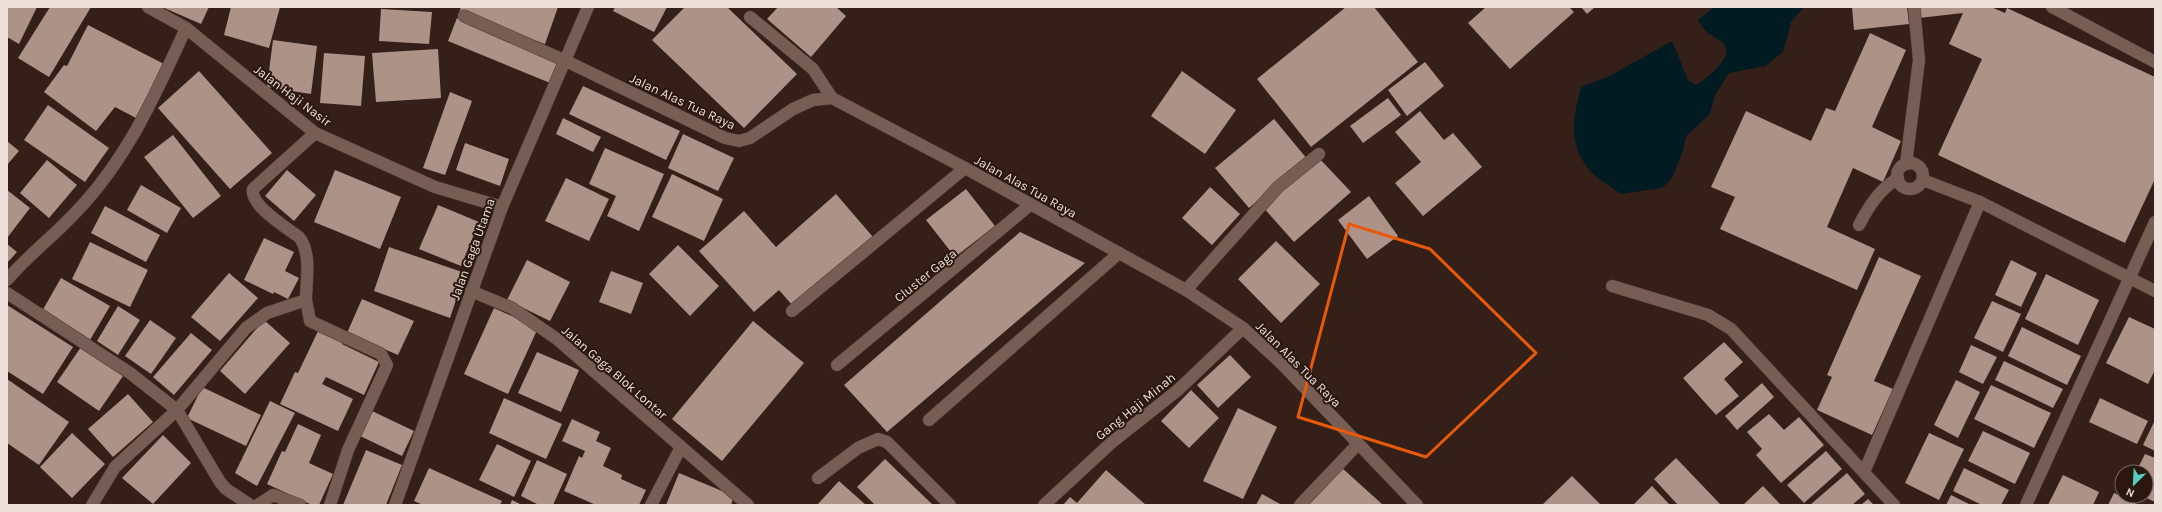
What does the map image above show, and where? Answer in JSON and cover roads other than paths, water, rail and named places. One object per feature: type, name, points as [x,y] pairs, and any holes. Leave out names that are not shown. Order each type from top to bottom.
[{"type":"street","name":"Jalan Haji Nasir","points":[[148,7],[186,28],[316,133],[435,187],[502,207]]},
{"type":"street","name":"Jalan Gaga Utama","points":[[395,505],[502,207],[588,7]]},
{"type":"street","points":[[1906,164],[1916,164],[1920,167],[1923,180],[1916,188],[1907,189],[1900,183],[1898,178],[1900,170],[1906,164],[1919,60],[1914,7]]},
{"type":"street","points":[[2052,7],[2155,62]]},
{"type":"street","name":"Jalan Alas Tua Raya","points":[[464,16],[566,61],[725,138],[739,141],[750,138],[793,109],[813,100],[832,98],[965,168],[1186,290],[1243,328],[1282,364],[1417,505]]},
{"type":"street","points":[[750,17],[813,69],[832,98]]},
{"type":"street","points":[[7,280],[20,264],[77,212],[116,162],[152,104],[186,28]]},
{"type":"street","points":[[316,133],[254,189],[252,193],[253,198],[258,205],[299,236],[304,242],[306,253],[306,300],[310,321],[381,354],[387,365],[348,450],[330,505]]},
{"type":"street","points":[[1186,290],[1278,187],[1319,154]]},
{"type":"street","points":[[792,311],[965,168]]},
{"type":"street","points":[[1859,225],[1872,201],[1888,184],[1898,178]]},
{"type":"street","points":[[1923,180],[1980,202],[2155,291]]},
{"type":"street","points":[[1864,472],[1980,202]]},
{"type":"street","name":"Cluster Gaga","points":[[837,365],[1030,205]]},
{"type":"street","points":[[2026,505],[2155,222]]},
{"type":"street","points":[[929,420],[1119,253]]},
{"type":"street","points":[[1612,286],[1701,313],[1719,321],[1730,329],[1894,505]]},
{"type":"street","name":"Jalan Gaga Blok Lontar","points":[[471,291],[512,308],[557,339],[748,505]]},
{"type":"street","points":[[7,293],[130,373],[177,410],[220,482],[226,489],[250,505]]},
{"type":"street","points":[[92,505],[115,467],[177,410],[246,328],[267,313],[306,300]]},
{"type":"street","name":"Gang Haji Minah","points":[[1044,505],[1110,443],[1178,390],[1243,328]]},
{"type":"street","points":[[818,478],[858,448],[878,439],[887,442],[950,505]]},
{"type":"street","points":[[1300,505],[1358,444]]},
{"type":"street","points":[[651,505],[681,447]]},
{"type":"street","points":[[258,505],[273,495],[300,505]]},
{"type":"water","points":[[1714,7],[1804,7],[1791,22],[1783,52],[1765,66],[1729,73],[1715,95],[1710,114],[1686,136],[1683,151],[1672,178],[1662,188],[1621,194],[1591,172],[1583,162],[1578,151],[1575,141],[1574,121],[1581,87],[1610,76],[1672,41],[1688,80],[1696,85],[1714,71],[1727,54],[1724,43],[1706,32],[1698,20]]}]
